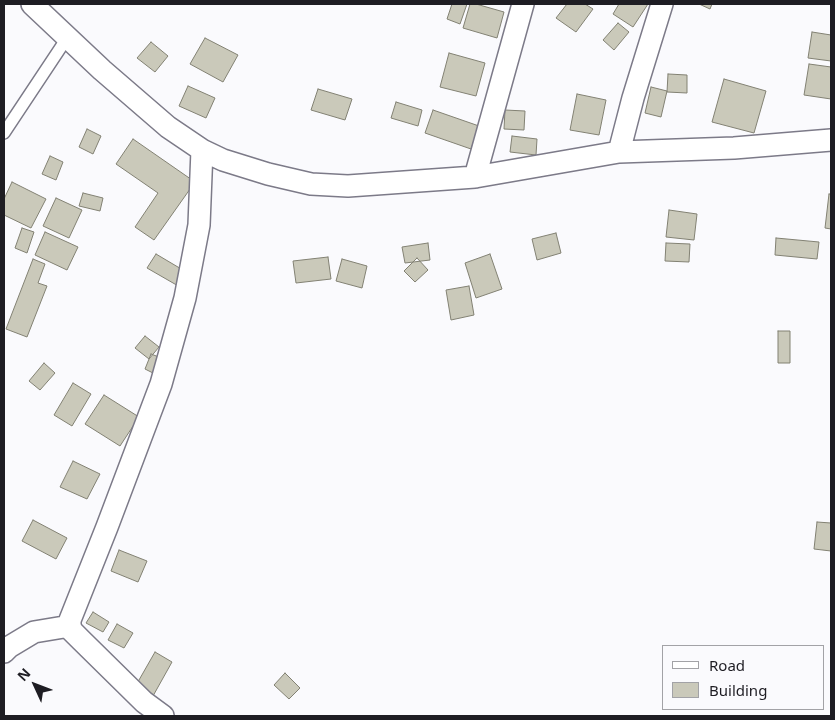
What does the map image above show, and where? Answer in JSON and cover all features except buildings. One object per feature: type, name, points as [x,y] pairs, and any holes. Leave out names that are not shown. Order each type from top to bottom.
[{"type":"street","points":[[32,4],[102,70],[168,127],[202,150],[223,160],[268,174],[311,184],[348,186],[475,178],[619,152],[734,148],[831,140]]},
{"type":"street","points":[[475,178],[523,4]]},
{"type":"street","points":[[619,152],[662,4]]},
{"type":"street","points":[[163,716],[142,709],[72,631],[70,620],[108,527],[161,384],[186,298],[199,225],[202,150]]},
{"type":"street","points":[[4,652],[34,632],[70,626]]},
{"type":"lane","points":[[4,133],[67,38]]}]
